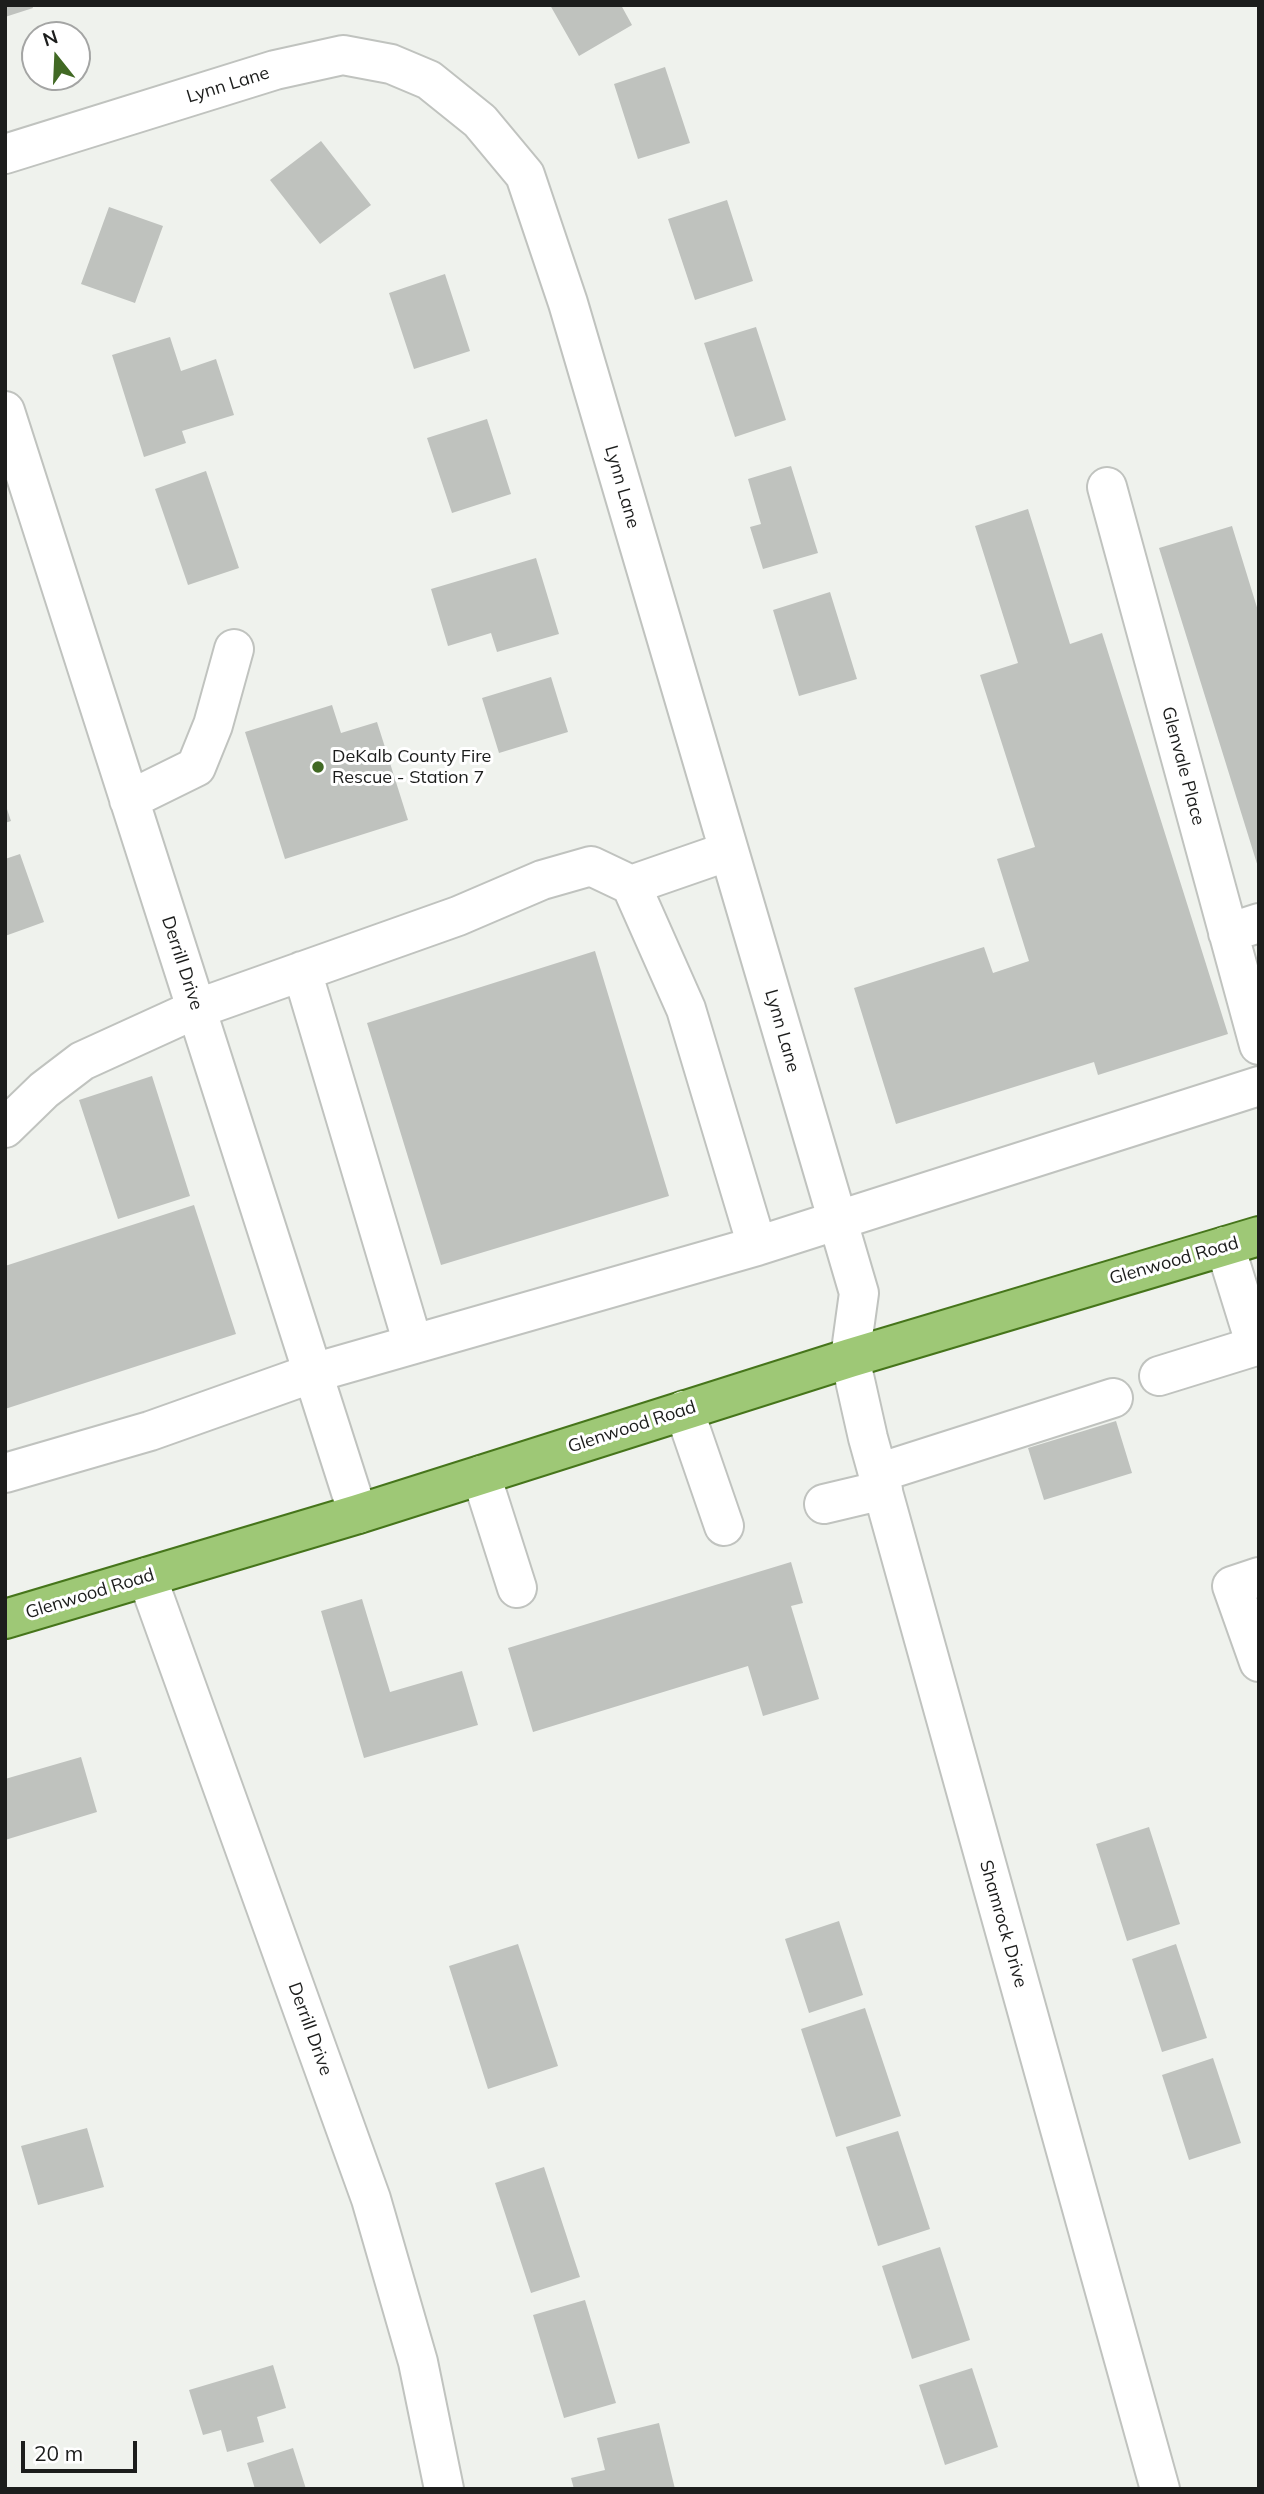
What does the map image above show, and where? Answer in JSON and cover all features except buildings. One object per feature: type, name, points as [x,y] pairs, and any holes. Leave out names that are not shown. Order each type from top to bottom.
[{"type":"main road","name":"Glenwood Road","points":[[5,1619],[358,1514],[850,1357],[1242,1241]]},
{"type":"street","name":"Lynn Lane","points":[[5,154],[275,70],[343,55],[391,64],[429,80],[480,121],[525,175],[568,303],[859,1293],[850,1357]]},
{"type":"street","name":"Derrill Drive","points":[[5,411],[358,1514]]},
{"type":"street","name":"Glenvale Place","points":[[1107,487],[1244,928],[1259,1045]]},
{"type":"street","points":[[130,800],[196,767],[213,725],[234,649]]},
{"type":"street","points":[[631,885],[729,851]]},
{"type":"street","points":[[5,1128],[44,1090],[82,1061],[196,1009],[458,916],[542,880],[591,866],[631,885],[686,1009],[757,1246]]},
{"type":"street","points":[[302,971],[413,1345]]},
{"type":"street","points":[[5,1473],[150,1430],[313,1373],[757,1246],[1259,1086]]},
{"type":"street","points":[[1159,1376],[1256,1346],[1242,1241]]},
{"type":"street","name":"Shamrock Drive","points":[[850,1357],[880,1481],[1160,2489]]},
{"type":"street","points":[[824,1504],[880,1481],[1113,1398]]},
{"type":"street","points":[[684,1410],[724,1527]]},
{"type":"street","points":[[481,1475],[517,1588]]},
{"type":"street","name":"Derrill Drive","points":[[146,1577],[371,2199],[418,2362],[444,2489]]},
{"type":"street","points":[[1259,1577],[1232,1586],[1259,1662]]},
{"type":"place","name":"DeKalb County Fire Rescue - Station 7","points":[[318,767]]}]
